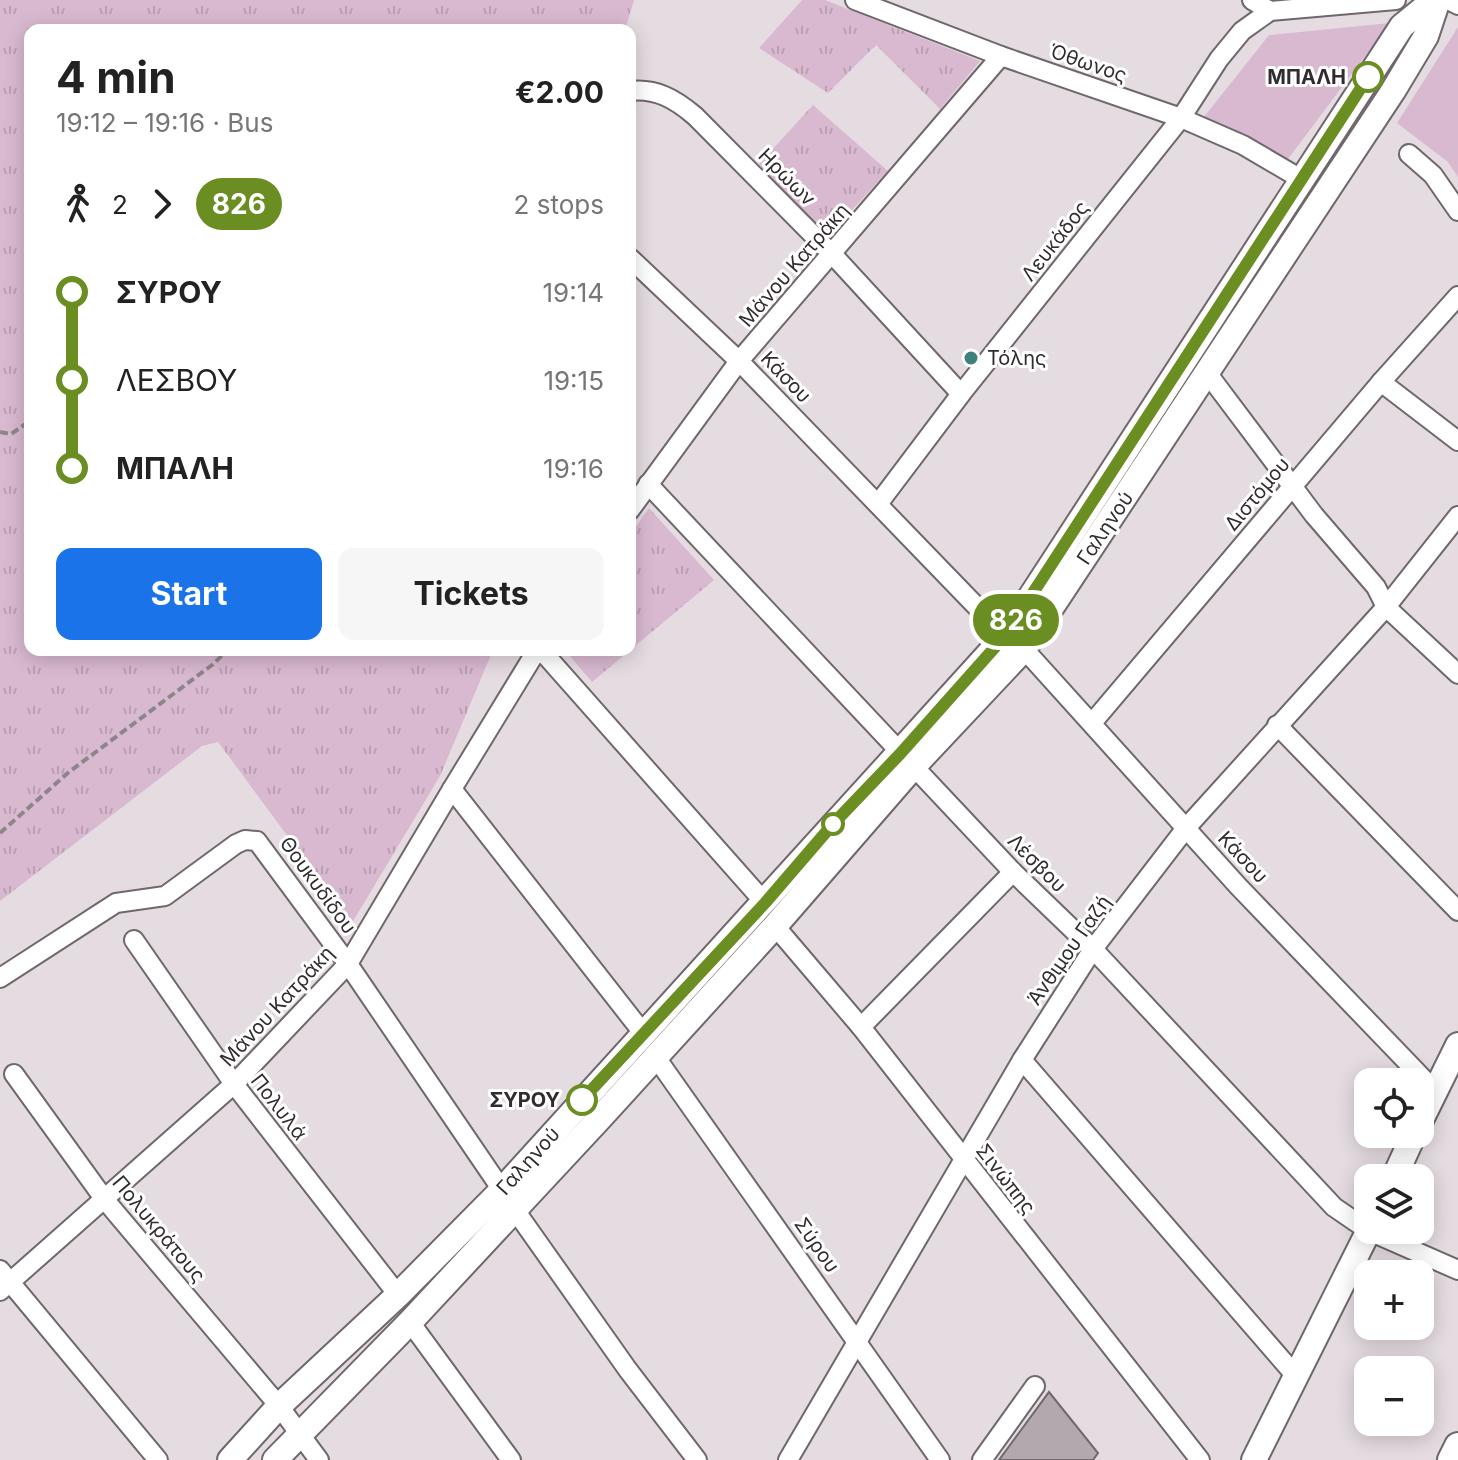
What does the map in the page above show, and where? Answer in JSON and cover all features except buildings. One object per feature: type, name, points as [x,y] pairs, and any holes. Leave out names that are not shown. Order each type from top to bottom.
[{"type":"main road","points":[[1451,1460],[1458,1446]]},
{"type":"street","name":"Όθωνος","points":[[855,0],[1001,56],[1181,118],[1243,145],[1301,179]]},
{"type":"street","points":[[1252,0],[1270,11],[1396,0]]},
{"type":"street","name":"Γαληνού","points":[[1014,643],[1301,179],[1402,26],[1436,0]]},
{"type":"street","name":"Γαληνού","points":[[230,1460],[279,1406],[398,1295],[508,1200],[655,1056],[775,926],[907,760],[1014,643],[1208,374],[1393,91],[1426,36],[1436,0]]},
{"type":"street","points":[[1448,0],[1458,5]]},
{"type":"street","name":"Λευκάδος","points":[[878,504],[961,394],[1181,118],[1219,59],[1242,31],[1270,11]]},
{"type":"street","name":"Μάνου Κατράκη","points":[[636,501],[739,361],[1001,56]]},
{"type":"street","name":"Ηρώων","points":[[636,91],[657,92],[678,102],[833,255],[961,394]]},
{"type":"street","points":[[1409,154],[1433,175],[1458,211]]},
{"type":"street","name":"Κάσου","points":[[636,264],[739,361],[1092,723],[1186,828],[1435,1091]]},
{"type":"street","name":"Διστόμου","points":[[1092,723],[1381,382],[1458,296]]},
{"type":"street","points":[[1208,374],[1292,486],[1376,587],[1386,607],[1458,674]]},
{"type":"street","points":[[1381,382],[1458,441]]},
{"type":"street","name":"Λέσβου","points":[[648,484],[1013,872],[1093,949],[1334,1207],[1354,1220]]},
{"type":"street","name":"Άνθιμου Γαζή","points":[[788,1460],[1022,1060],[1093,949],[1186,828],[1386,607],[1458,516]]},
{"type":"street","name":"Μάνου Κατράκη","points":[[3,1281],[105,1200],[234,1084],[348,964],[535,656]]},
{"type":"street","points":[[544,656],[765,903]]},
{"type":"street","points":[[1277,725],[1458,911]]},
{"type":"street","name":"Γαληνού","points":[[275,1460],[410,1322],[643,1033],[765,903],[833,824],[907,760]]},
{"type":"street","points":[[452,789],[643,1033]]},
{"type":"street","name":"Θουκυδίδου","points":[[0,978],[116,903],[165,896],[245,840],[257,841],[272,858],[348,964]]},
{"type":"street","points":[[861,1027],[1013,872]]},
{"type":"street","name":"Σινώπης","points":[[775,926],[861,1027],[1200,1460]]},
{"type":"street","name":"Πολυλά","points":[[134,940],[234,1084],[398,1295]]},
{"type":"street","points":[[348,964],[508,1200],[628,1370],[697,1460]]},
{"type":"street","points":[[1435,1091],[1458,1045]]},
{"type":"street","name":"Σύρου","points":[[655,1056],[940,1460]]},
{"type":"street","points":[[1022,1060],[1295,1375]]},
{"type":"street","name":"Πολυκράτους","points":[[14,1074],[105,1200],[279,1406],[299,1435]]},
{"type":"street","points":[[1254,1460],[1362,1244]]},
{"type":"street","name":"Λέσβου","points":[[1400,1244],[1458,1270]]},
{"type":"street","points":[[3,1281],[158,1460]]},
{"type":"street","points":[[410,1322],[511,1460]]},
{"type":"street","points":[[982,1460],[1035,1386]]},
{"type":"street","points":[[299,1435],[319,1460]]},
{"type":"path","points":[[0,432],[11,434],[24,425]]},
{"type":"path","points":[[0,833],[69,772],[222,656]]},
{"type":"green space","points":[[0,0],[634,0],[627,24],[24,24],[24,656],[490,656],[440,776],[352,923],[218,742],[202,746],[0,901]]},
{"type":"green space","points":[[802,0],[825,0],[980,61],[940,109],[876,45],[828,93],[759,48]]},
{"type":"green space","points":[[1390,23],[1282,167],[1192,132],[1269,35]]},
{"type":"green space","points":[[1458,27],[1458,177],[1448,162],[1397,123]]},
{"type":"green space","points":[[813,105],[888,171],[827,237],[759,164]]},
{"type":"green space","points":[[649,508],[714,580],[636,645],[636,526]]},
{"type":"green space","points":[[570,656],[623,656],[592,682]]},
{"type":"bus line","name":"826","points":[[582,1100],[765,903],[1005,636],[1368,77]]},
{"type":"place","name":"ΜΠΑΛΗ","points":[[1368,77]]},
{"type":"place","name":"Τόλης","points":[[971,358]]},
{"type":"place","name":"ΣΥΡΟΥ","points":[[582,1100]]}]
